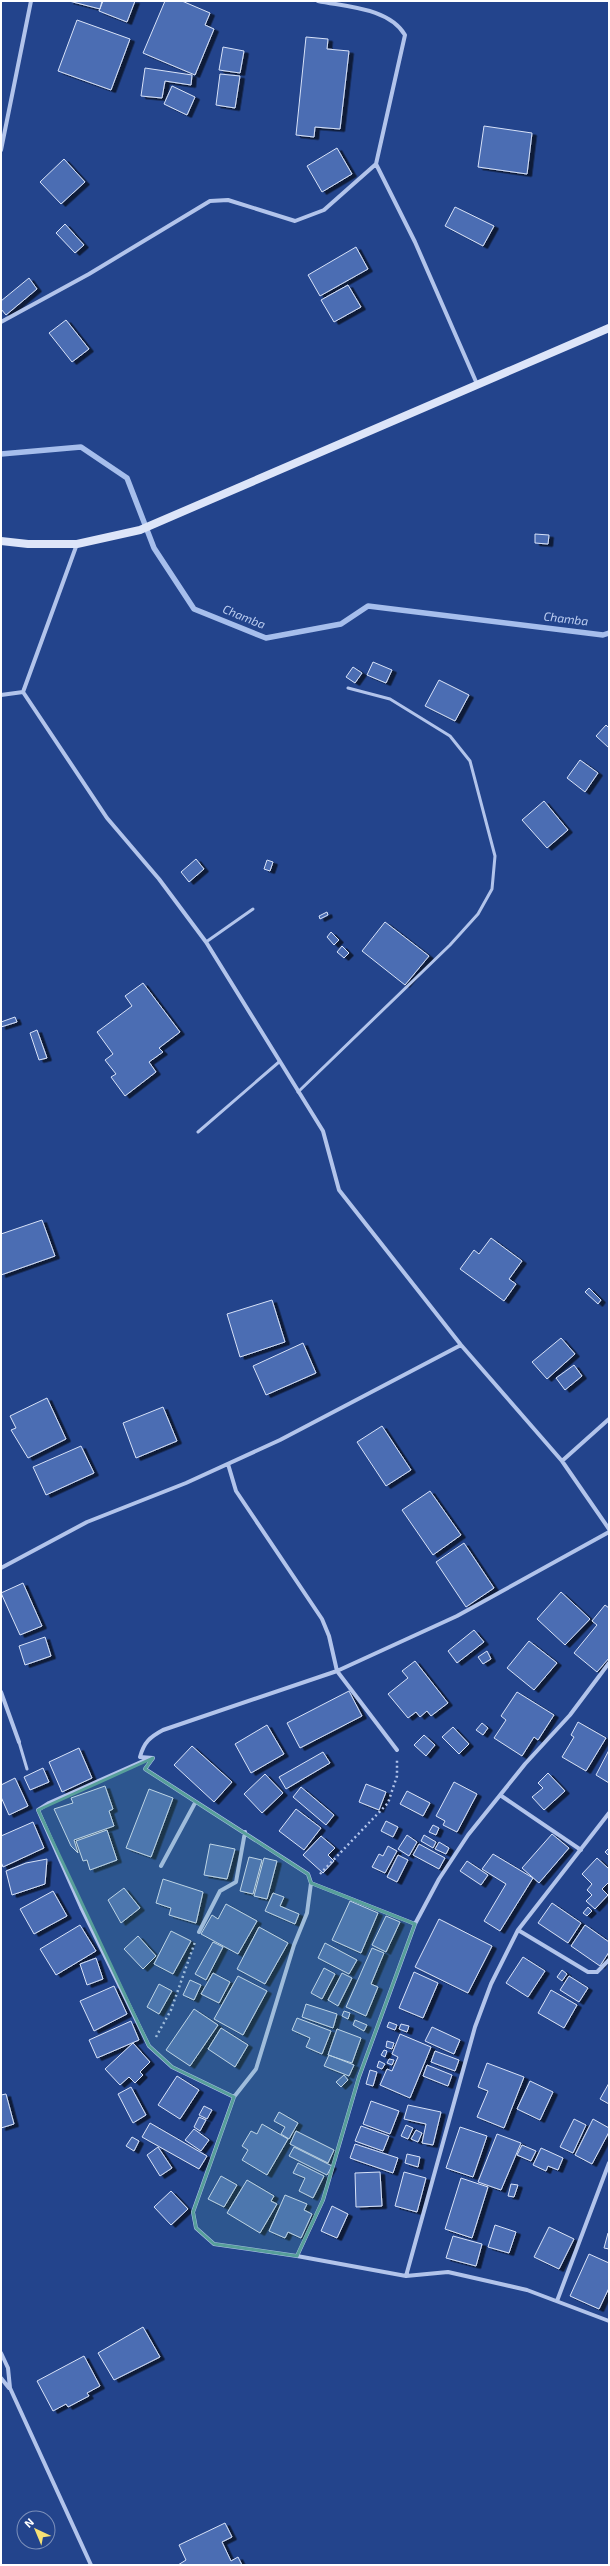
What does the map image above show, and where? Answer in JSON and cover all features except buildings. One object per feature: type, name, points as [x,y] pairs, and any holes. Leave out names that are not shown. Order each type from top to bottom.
[{"type":"main road","points":[[1,541],[28,544],[77,544],[140,530],[609,328]]},
{"type":"street","points":[[1,150],[31,1]]},
{"type":"street","points":[[1,322],[89,274],[210,201],[228,200],[295,221],[324,210],[376,164],[404,36],[398,25],[380,14],[318,1]]},
{"type":"street","points":[[376,164],[415,242],[477,384]]},
{"type":"street","points":[[23,692],[77,544]]},
{"type":"street","points":[[1,695],[23,692]]},
{"type":"street","points":[[23,692],[108,818],[159,879],[206,942],[279,1062],[323,1130],[339,1190],[461,1345],[562,1461],[609,1529]]},
{"type":"street","points":[[1,1568],[87,1522],[186,1483],[280,1440],[461,1345]]},
{"type":"street","points":[[562,1461],[609,1419]]},
{"type":"street","points":[[228,1464],[236,1491],[322,1619],[329,1636],[337,1671],[397,1750]]},
{"type":"street","points":[[152,1758],[140,1757],[144,1745],[151,1736],[163,1730],[337,1671],[457,1616],[609,1532]]},
{"type":"street","points":[[297,2256],[323,2200],[359,2077],[415,1924],[451,1860],[500,1795],[570,1715],[609,1663]]},
{"type":"street","points":[[1,1692],[19,1742]]},
{"type":"street","points":[[152,1758],[145,1769],[195,1803],[245,1832],[308,1874],[311,1884],[307,1913],[294,1946],[256,2069],[234,2097],[193,2212],[196,2228],[214,2244],[297,2256],[406,2276],[448,2272],[527,2290],[609,2321]]},
{"type":"street","points":[[152,1758],[49,1803],[38,1810],[81,1907],[149,2046],[172,2067],[234,2097]]},
{"type":"street","points":[[500,1795],[581,1850]]},
{"type":"street","points":[[161,1866],[195,1803]]},
{"type":"street","points":[[406,2276],[475,2027],[491,1984],[518,1930],[609,1813]]},
{"type":"street","points":[[200,1932],[220,1891],[236,1882],[245,1832]]},
{"type":"street","points":[[311,1884],[415,1924]]},
{"type":"street","points":[[518,1930],[588,1972],[597,1972],[609,1960]]},
{"type":"street","points":[[557,2301],[609,2163]]},
{"type":"street","points":[[1,2353],[8,2368],[10,2388]]},
{"type":"street","points":[[1,2378],[10,2388],[91,2565]]},
{"type":"lane","points":[[298,1092],[450,945],[478,914],[492,889],[495,856],[470,761],[450,736],[390,699],[348,688]]},
{"type":"lane","points":[[206,942],[253,909]]},
{"type":"lane","points":[[198,1132],[279,1062]]},
{"type":"lane","points":[[19,1742],[27,1769]]},
{"type":"path","points":[[311,1884],[388,1803],[398,1776],[397,1750]]},
{"type":"path","points":[[149,2046],[162,2029],[171,2010],[200,1932]]},
{"type":"highlighted area","points":[[153,1758],[145,1769],[308,1874],[311,1883],[415,1924],[359,2077],[323,2200],[297,2256],[214,2244],[196,2228],[193,2212],[234,2097],[172,2067],[149,2046],[38,1810]]},
{"type":"waterway","name":"Chamba","points":[[1,454],[81,447],[127,478],[154,548],[194,609],[266,638],[341,624],[368,606],[603,635],[609,633]]}]
